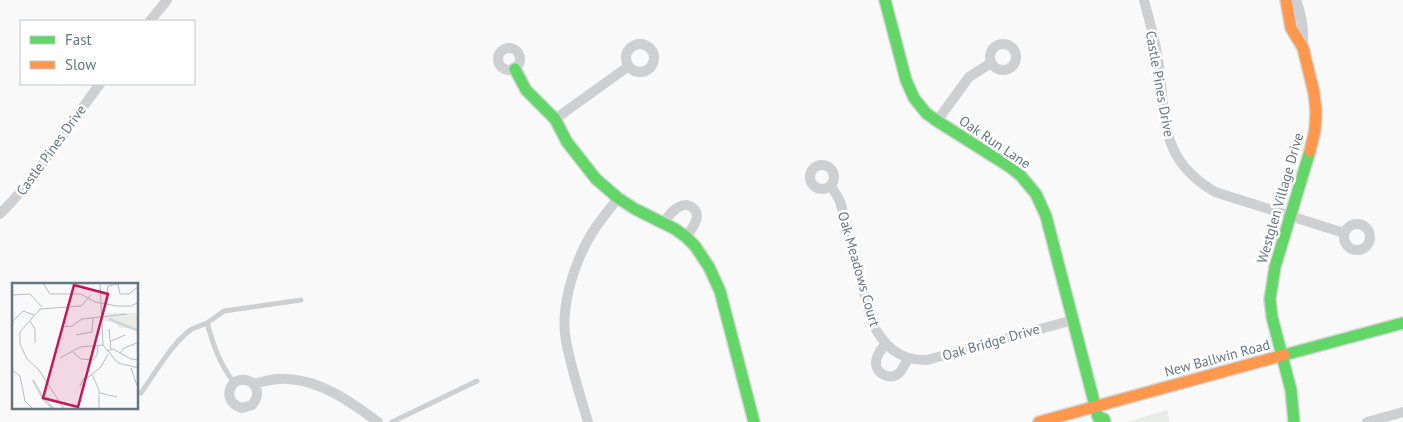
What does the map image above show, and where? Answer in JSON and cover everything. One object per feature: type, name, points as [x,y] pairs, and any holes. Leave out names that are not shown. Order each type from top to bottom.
[{"type":"street","points":[[151,20],[167,0]]},
{"type":"street","name":"Oak Run Lane","points":[[885,0],[909,88],[920,106],[936,121],[1010,167],[1021,176],[1036,194],[1046,216],[1098,417]]},
{"type":"street","name":"Castle Pines Drive","points":[[1144,0],[1159,61],[1169,140],[1176,154],[1191,175],[1215,192],[1344,233]]},
{"type":"street","name":"Westglen Village Drive","points":[[1286,0],[1291,28],[1303,48],[1314,93],[1316,111],[1315,130],[1310,151],[1275,266],[1270,299],[1272,317],[1291,390],[1294,422]]},
{"type":"street","name":"Westglen Village Drive","points":[[1296,0],[1303,24],[1303,48]]},
{"type":"street","points":[[936,121],[969,77],[991,63]]},
{"type":"street","points":[[555,119],[629,66]]},
{"type":"street","points":[[515,68],[526,90],[555,119],[567,142],[596,179],[618,198],[686,237],[695,246],[709,267],[720,291],[754,422]]},
{"type":"street","name":"Castle Pines Drive","points":[[0,214],[38,169],[99,85]]},
{"type":"street","name":"Oak Meadows Court","points":[[831,186],[840,201],[871,320],[879,336],[888,346]]},
{"type":"street","points":[[588,422],[566,341],[565,315],[567,300],[575,270],[589,238],[618,198]]},
{"type":"street","points":[[663,223],[680,206],[687,205],[691,207],[696,213],[696,219],[686,237]]},
{"type":"street","name":"Oak Bridge Drive","points":[[908,359],[927,360],[1073,320]]},
{"type":"street","name":"New Ballwin Road","points":[[1039,422],[1098,417],[1282,356],[1403,323]]},
{"type":"street","points":[[888,346],[908,359],[897,374],[893,376],[886,376],[881,373],[878,370],[876,361],[877,356],[888,346]]},
{"type":"street","points":[[245,379],[254,384],[258,392],[255,401],[247,407],[237,407],[230,400],[229,391],[234,382],[245,379]]},
{"type":"street","points":[[254,384],[290,379],[324,388],[348,401],[378,422]]},
{"type":"street","points":[[1367,422],[1403,412]]},
{"type":"lane","points":[[141,393],[169,353],[191,330],[207,323],[224,311],[301,300]]},
{"type":"lane","points":[[207,323],[216,352],[224,369],[234,382]]},
{"type":"lane","points":[[392,422],[477,381]]},
{"type":"shaded area","points":[[1167,410],[1170,422],[1127,422]]},
{"type":"traffic: fast","points":[[885,0],[906,80],[914,98],[926,113],[937,121],[1010,167],[1021,176],[1036,194],[1046,216],[1098,417],[1104,419],[1105,422]]},
{"type":"traffic: fast","points":[[515,69],[526,90],[555,119],[567,142],[596,179],[618,198],[635,209],[675,229],[695,246],[709,267],[720,291],[754,422]]},
{"type":"traffic: fast","points":[[1294,422],[1291,390],[1272,317],[1270,299],[1275,267],[1310,151]]},
{"type":"traffic: fast","points":[[1284,355],[1403,323]]},
{"type":"traffic: slow","points":[[1286,0],[1291,28],[1303,48],[1314,93],[1316,111],[1315,130],[1310,151]]},
{"type":"traffic: slow","points":[[1039,422],[1284,355]]}]
